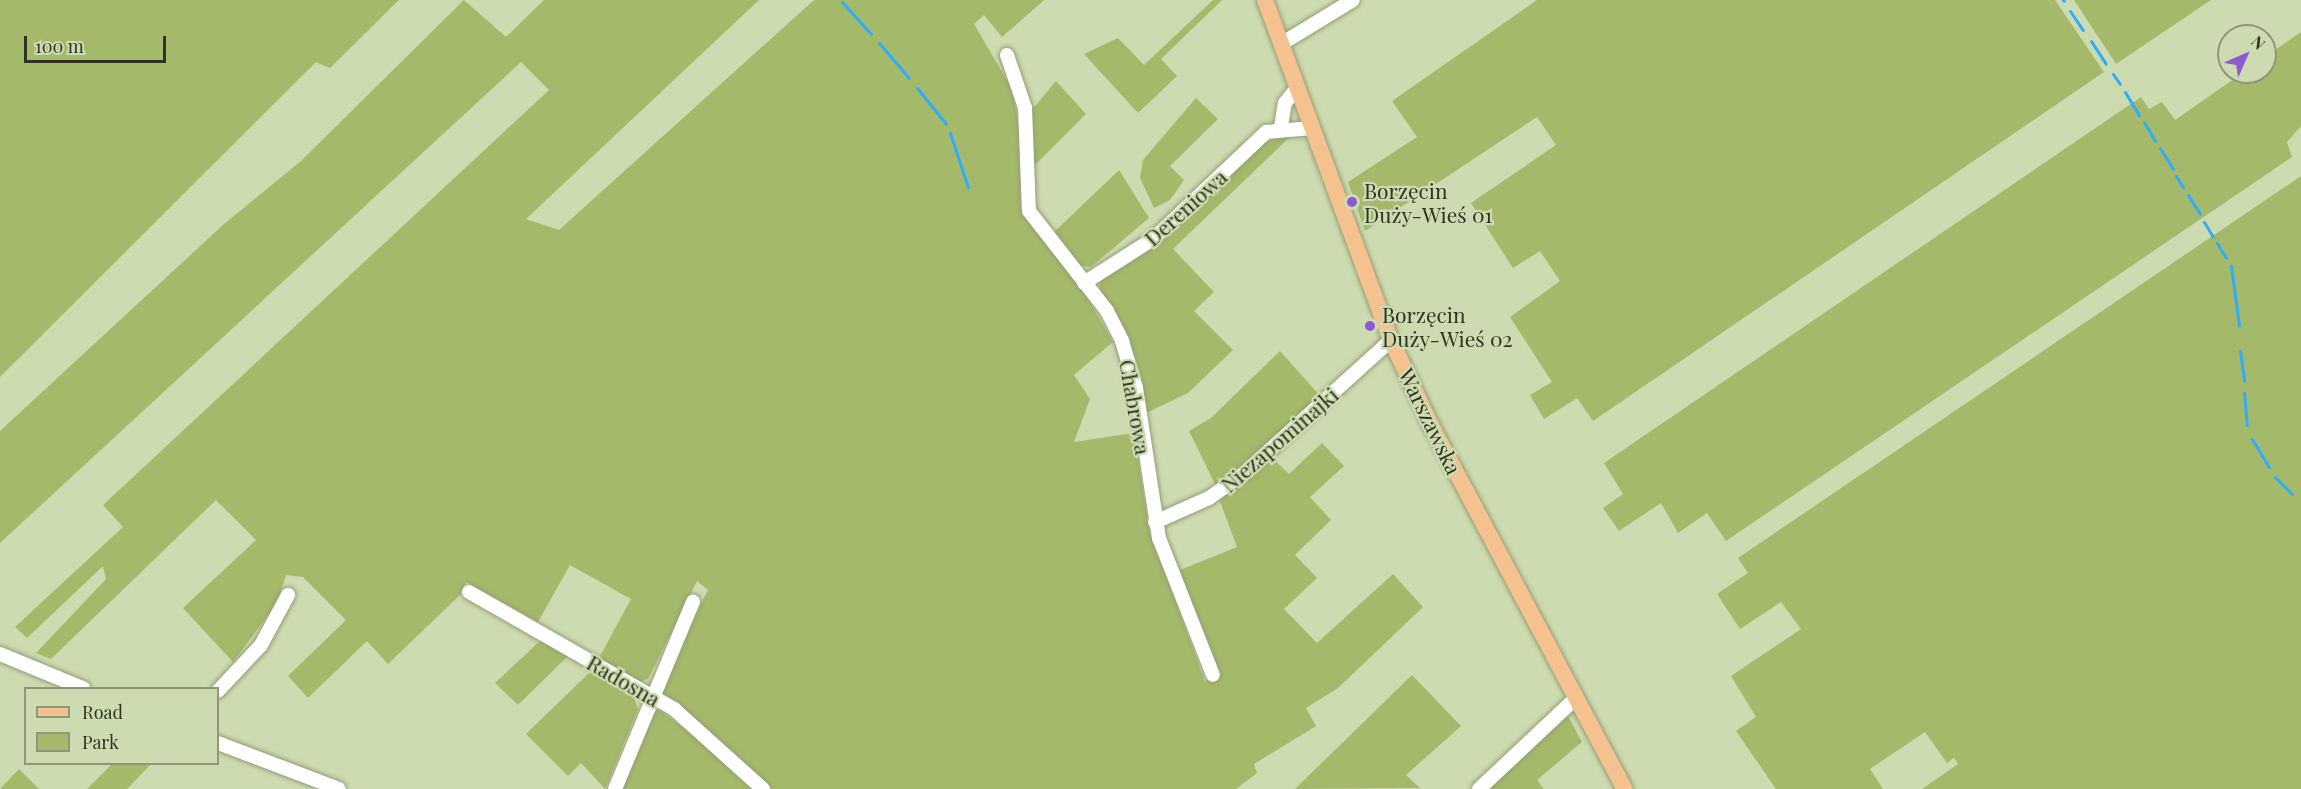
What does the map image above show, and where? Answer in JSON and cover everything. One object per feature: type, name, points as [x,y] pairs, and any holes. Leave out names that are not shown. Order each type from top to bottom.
[{"type":"main road","name":"Warszawska","points":[[1265,0],[1391,340],[1625,789]]},
{"type":"street","points":[[1281,44],[1353,0]]},
{"type":"street","name":"Chabrowa","points":[[1007,55],[1025,108],[1029,211],[1107,311],[1131,365],[1155,522],[1213,675]]},
{"type":"street","points":[[1297,88],[1285,104],[1281,127],[1301,132],[1312,128]]},
{"type":"street","name":"Dereniowa","points":[[1084,283],[1153,239],[1266,132],[1281,127]]},
{"type":"street","name":"Niezapominajki","points":[[1155,522],[1209,498],[1241,476],[1391,340]]},
{"type":"street","name":"Radosna","points":[[469,592],[650,696],[706,734],[763,789]]},
{"type":"street","points":[[219,690],[261,645],[288,595]]},
{"type":"street","points":[[615,789],[650,696],[693,602]]},
{"type":"street","points":[[0,654],[81,687]]},
{"type":"street","points":[[1479,789],[1576,698]]},
{"type":"street","points":[[219,743],[339,789]]},
{"type":"green space","points":[[0,0],[399,0],[330,68],[316,62],[0,377]]},
{"type":"green space","points":[[464,0],[506,37],[544,0],[759,0],[526,219],[559,230],[814,0],[1044,0],[1002,37],[984,15],[974,24],[1012,89],[1019,126],[1021,211],[1085,294],[1113,342],[1074,375],[1090,399],[1074,442],[1134,433],[1149,529],[1205,682],[1217,672],[1180,570],[1237,547],[1218,496],[1270,456],[1289,474],[1322,443],[1344,466],[1310,497],[1331,520],[1295,555],[1317,578],[1284,609],[1317,643],[1393,574],[1423,607],[1338,688],[1306,708],[1316,726],[1254,764],[1257,773],[1236,789],[772,789],[665,697],[660,685],[708,590],[697,581],[648,679],[639,682],[599,658],[631,599],[570,565],[538,622],[466,582],[460,595],[388,664],[367,641],[308,698],[288,676],[346,620],[303,577],[286,575],[277,603],[233,662],[183,608],[256,540],[216,500],[51,659],[36,653],[106,579],[103,566],[27,638],[15,627],[123,527],[103,505],[549,90],[521,62],[0,543],[0,431],[224,224],[301,161]]},
{"type":"green space","points":[[1213,0],[1222,0],[1161,59],[1177,76],[1138,113],[1084,54],[1118,38],[1144,65]]},
{"type":"green space","points":[[1537,0],[2055,0],[2104,72],[1593,421],[1577,398],[1544,419],[1530,395],[1552,382],[1510,317],[1560,281],[1540,251],[1513,268],[1471,203],[1556,145],[1537,117],[1365,231],[1348,182],[1417,137],[1392,101]]},
{"type":"green space","points":[[2074,0],[2211,0],[2116,64]]},
{"type":"green space","points":[[2301,32],[2301,126],[2287,142],[2292,157],[1726,541],[1707,513],[1678,533],[1661,503],[1619,531],[1603,508],[1623,494],[1604,463],[2141,97],[2149,109],[2162,102],[2175,120],[2227,84],[2277,84],[2277,49]]},
{"type":"green space","points":[[1056,81],[1086,114],[1033,167],[1031,111]]},
{"type":"green space","points":[[1196,98],[1218,119],[1170,166],[1184,180],[1170,200],[1154,208],[1140,178],[1143,160]]},
{"type":"green space","points":[[1295,132],[1173,249],[1214,292],[1194,311],[1233,350],[1188,393],[1146,413],[1136,360],[1100,292],[1100,281],[1164,240],[1263,143]]},
{"type":"green space","points":[[1119,170],[1149,218],[1091,267],[1078,266],[1052,234]]},
{"type":"green space","points":[[2301,176],[2301,789],[1922,789],[1958,764],[1954,758],[1947,763],[1925,732],[1870,769],[1883,789],[1776,789],[1736,731],[1756,717],[1731,676],[1801,629],[1781,602],[1740,629],[1717,594],[1748,573],[1738,558]]},
{"type":"green space","points":[[1280,351],[1322,398],[1217,488],[1189,431],[1211,418]]},
{"type":"green space","points":[[541,640],[568,656],[518,705],[495,683]]},
{"type":"green space","points":[[592,670],[633,695],[638,709],[605,789],[581,763],[568,776],[526,734]]},
{"type":"green space","points":[[1412,675],[1461,726],[1406,775],[1420,788],[1295,789]]},
{"type":"green space","points":[[659,710],[695,736],[751,789],[621,789],[651,713]]},
{"type":"green space","points":[[1568,716],[1582,742],[1537,780],[1544,789],[1488,789]]},
{"type":"green space","points":[[111,765],[150,765],[127,789],[87,789]]},
{"type":"green space","points":[[19,769],[39,789],[0,789]]},
{"type":"waterway","points":[[842,2],[871,34]]},
{"type":"waterway","points":[[2070,11],[2083,30]]},
{"type":"waterway","points":[[2091,41],[2106,64]]},
{"type":"waterway","points":[[879,43],[909,78]]},
{"type":"waterway","points":[[2113,74],[2120,84]]},
{"type":"waterway","points":[[917,88],[946,124]]},
{"type":"waterway","points":[[2125,92],[2139,115]]},
{"type":"waterway","points":[[2144,122],[2155,141]]},
{"type":"waterway","points":[[950,133],[968,187]]},
{"type":"waterway","points":[[2160,148],[2173,169]]},
{"type":"waterway","points":[[2176,176],[2183,187]]},
{"type":"waterway","points":[[2188,195],[2200,214]]},
{"type":"waterway","points":[[2204,222],[2213,237]]},
{"type":"waterway","points":[[2217,243],[2226,258]]},
{"type":"waterway","points":[[2231,266],[2239,325]]},
{"type":"waterway","points":[[2240,351],[2244,381]]},
{"type":"waterway","points":[[2244,393],[2247,425]]},
{"type":"waterway","points":[[2252,439],[2269,467]]},
{"type":"waterway","points":[[2275,477],[2292,494]]},
{"type":"place","name":"Borzęcin Duży-Wieś 01","points":[[1352,202]]},
{"type":"place","name":"Borzęcin Duży-Wieś 02","points":[[1370,326]]}]
